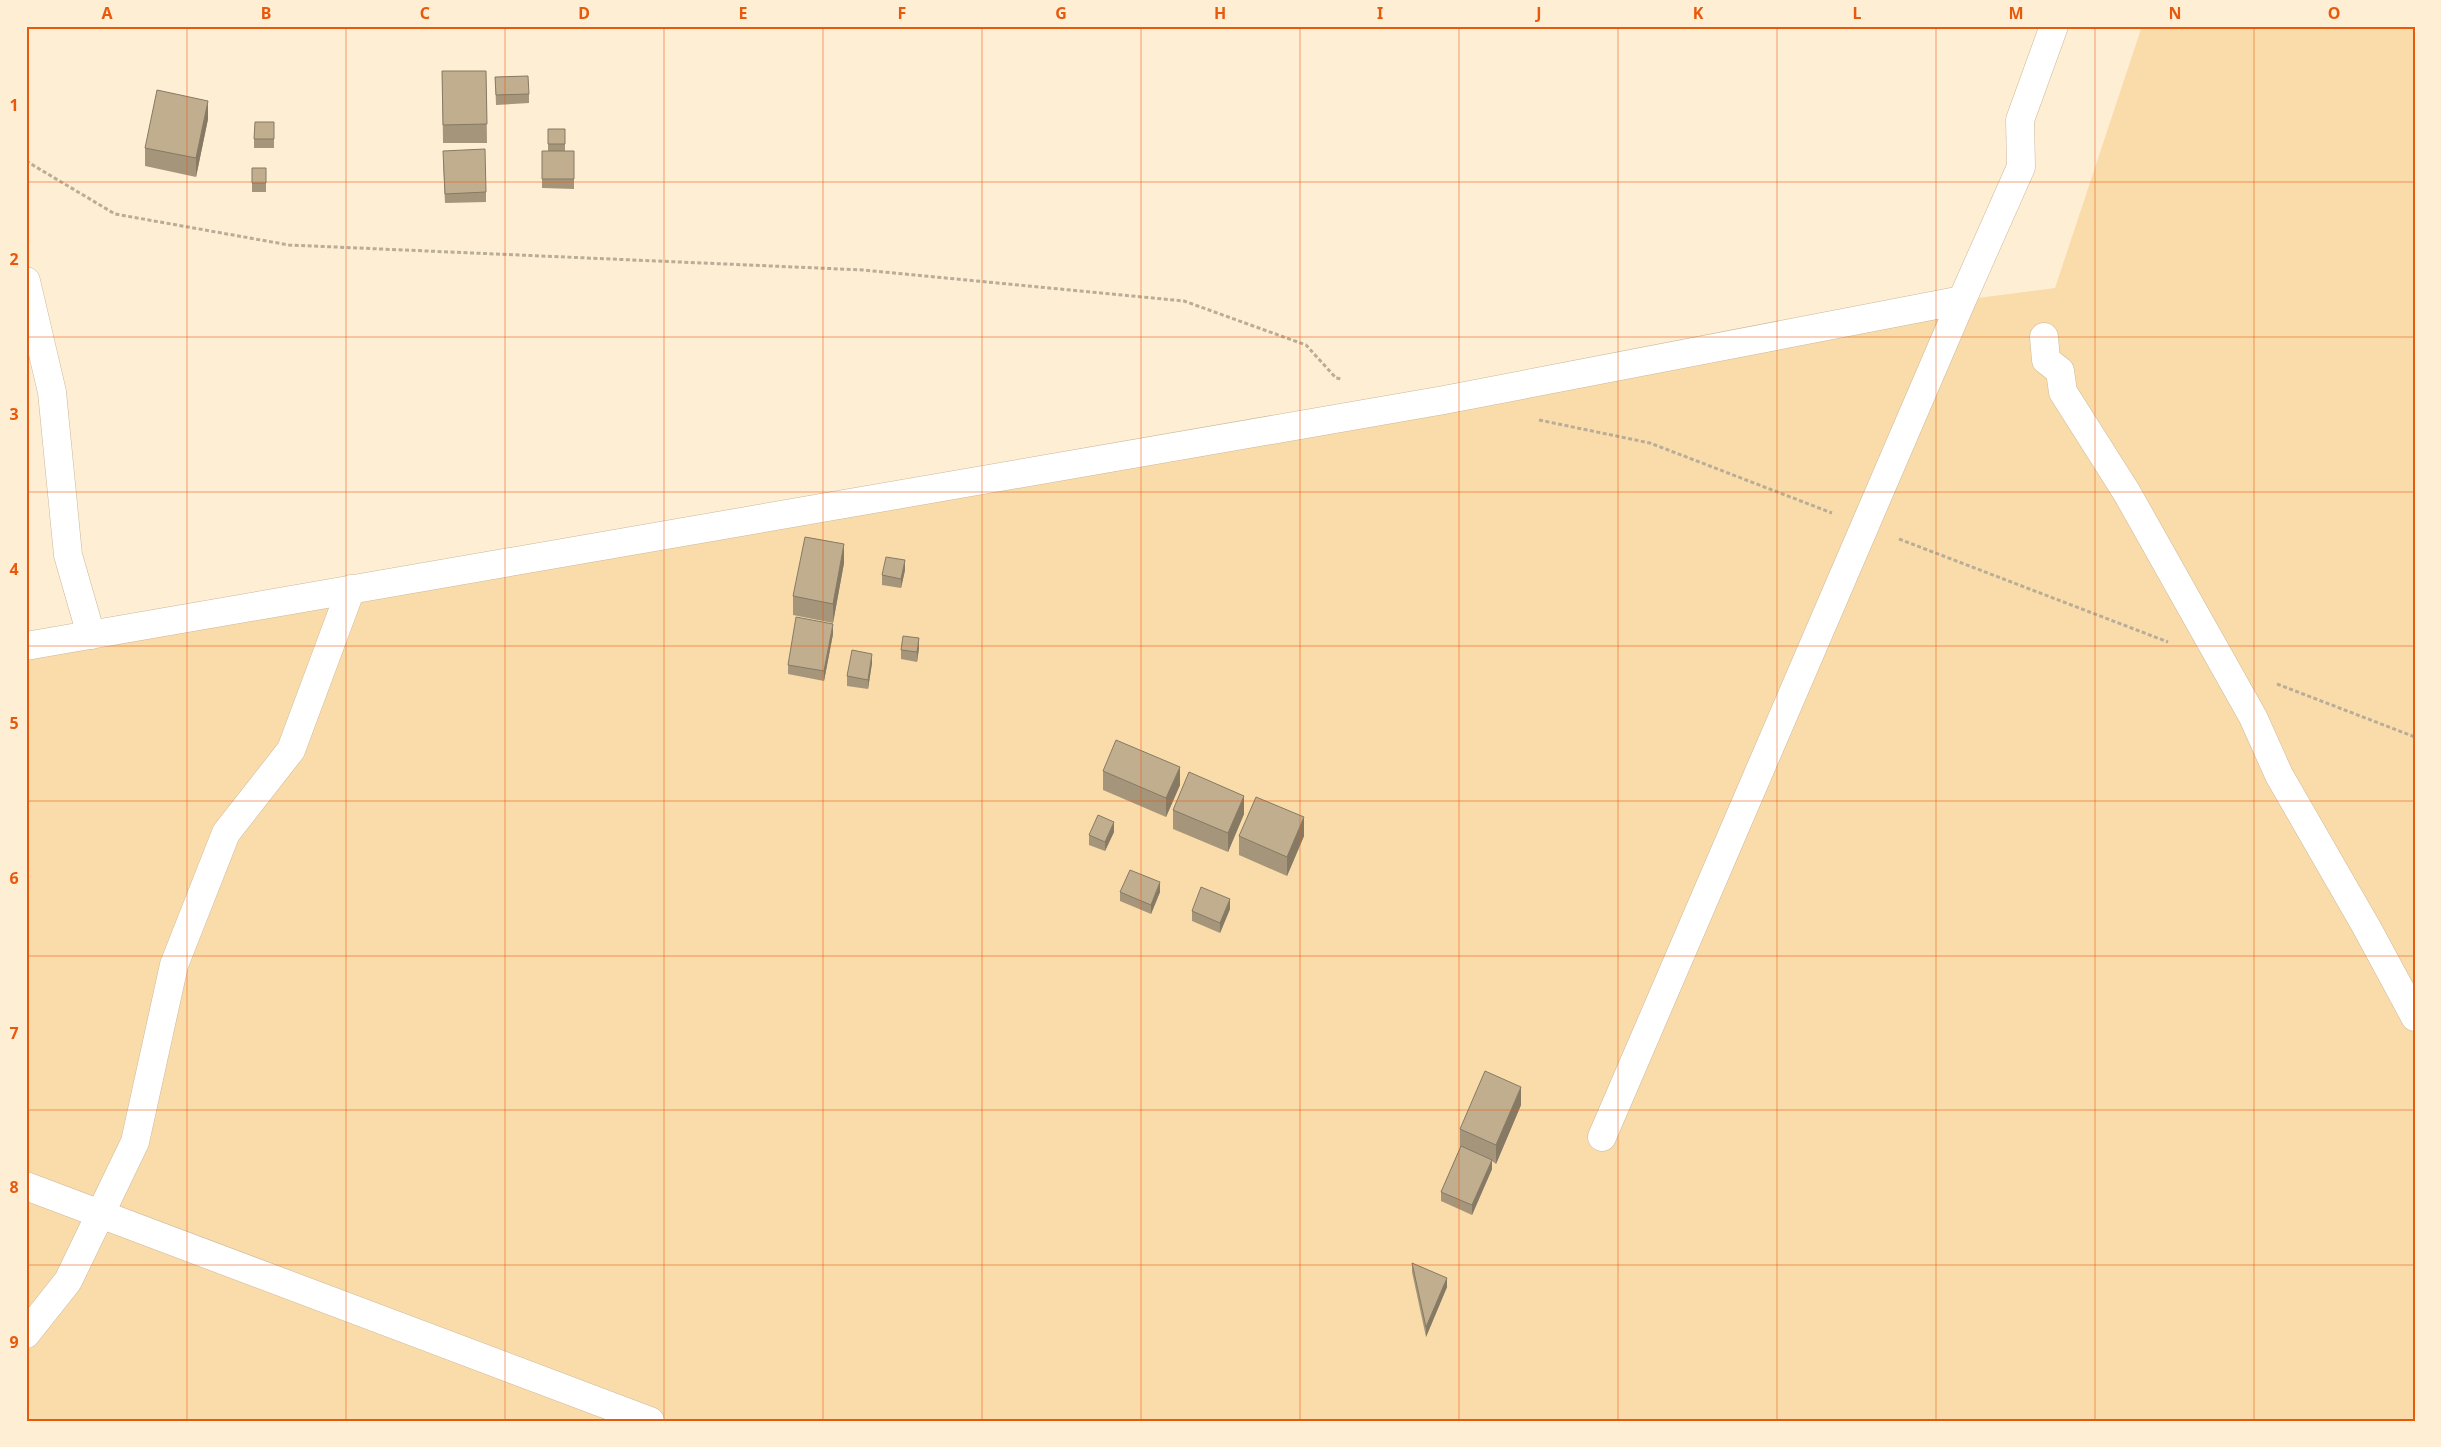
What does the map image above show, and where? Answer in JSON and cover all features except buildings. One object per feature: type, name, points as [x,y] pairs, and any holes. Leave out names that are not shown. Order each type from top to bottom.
[{"type":"street","points":[[1602,1137],[2021,167],[2020,120],[2054,26]]},
{"type":"street","points":[[26,281],[52,392],[68,555],[91,635]]},
{"type":"street","points":[[26,646],[1444,400],[1962,300]]},
{"type":"street","points":[[2044,337],[2046,360],[2060,371],[2063,392],[2127,493],[2252,717],[2279,775],[2367,928],[2415,1017]]},
{"type":"street","points":[[26,1334],[68,1281],[135,1142],[174,965],[226,833],[291,750],[351,589]]},
{"type":"street","points":[[26,1186],[650,1421]]},
{"type":"path","points":[[26,161],[115,214],[289,245],[862,270],[1184,301],[1306,345],[1336,378],[1346,380]]},
{"type":"path","points":[[1537,420],[1650,443],[2415,737]]},
{"type":"shaded area","points":[[2142,26],[2415,26],[2415,1421],[26,1421],[26,646],[1962,300],[2055,288]]}]
